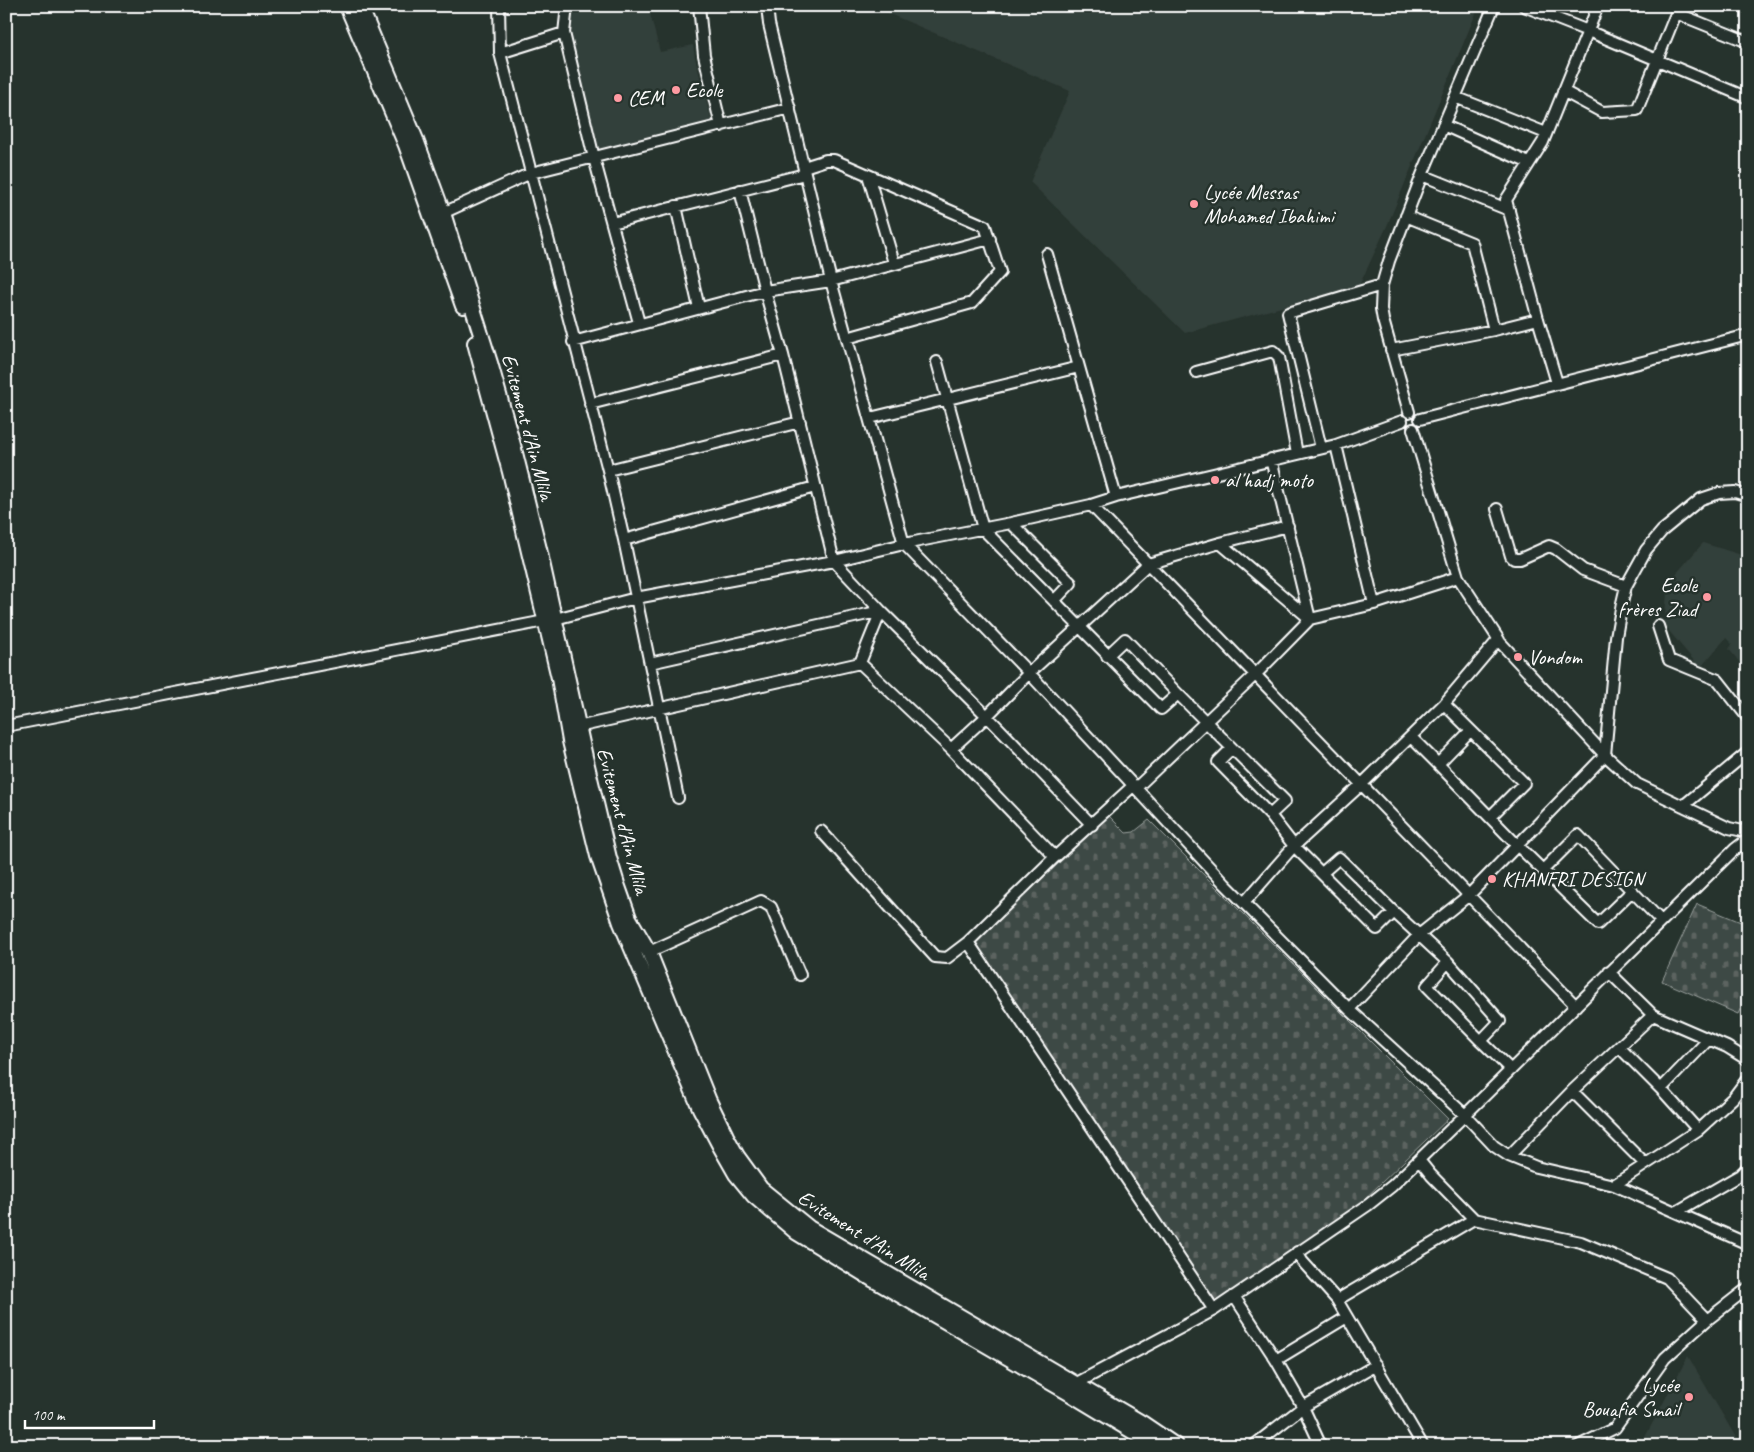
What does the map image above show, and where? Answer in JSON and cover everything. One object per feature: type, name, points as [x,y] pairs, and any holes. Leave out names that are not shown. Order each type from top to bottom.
[{"type":"highway","name":"Evitement d'Ain Mlila","points":[[347,6],[406,144],[460,296],[494,411],[550,620],[617,884],[629,918],[649,952],[709,1101],[737,1156],[761,1189],[809,1228],[1072,1388],[1157,1446]]},
{"type":"highway","name":"Evitement d'Ain Mlila","points":[[360,6],[416,140],[443,213],[490,362],[513,445],[550,620],[588,821],[608,890],[700,1108],[720,1146],[736,1174],[754,1196],[796,1232],[874,1280],[1072,1388],[1142,1423],[1176,1446]]},
{"type":"street","points":[[499,6],[500,53],[608,470],[678,798]]},
{"type":"street","points":[[567,6],[564,33],[594,158],[639,323]]},
{"type":"street","points":[[699,6],[704,54],[722,126]]},
{"type":"street","points":[[767,6],[769,24],[831,280],[904,544],[1029,673],[1244,902],[1349,1008],[1465,1115],[1494,1146],[1509,1156],[1536,1167],[1614,1185],[1748,1244]]},
{"type":"street","points":[[1409,412],[1381,309],[1382,285],[1389,260],[1422,175],[1494,6]]},
{"type":"street","points":[[1524,6],[1748,98]]},
{"type":"street","points":[[1558,383],[1538,320],[1506,200],[1530,163],[1546,133],[1598,6]]},
{"type":"street","points":[[1563,91],[1602,112],[1637,110],[1678,10],[1748,42]]},
{"type":"street","points":[[500,53],[564,33]]},
{"type":"street","points":[[1455,97],[1546,133]]},
{"type":"street","points":[[443,213],[531,173],[790,108]]},
{"type":"street","points":[[1443,125],[1530,163]]},
{"type":"street","points":[[612,223],[740,190],[804,171],[826,160],[834,160],[985,226],[1000,272],[972,303],[848,338]]},
{"type":"street","points":[[868,175],[894,263]]},
{"type":"street","points":[[1422,175],[1509,210]]},
{"type":"street","points":[[740,190],[834,561],[1092,825]]},
{"type":"street","points":[[676,206],[699,308]]},
{"type":"street","points":[[1406,216],[1472,243],[1494,330]]},
{"type":"street","points":[[574,342],[639,323],[765,291],[831,280],[990,239]]},
{"type":"street","points":[[1047,254],[1116,497]]},
{"type":"street","points":[[1321,448],[1288,313],[1382,285]]},
{"type":"street","points":[[1391,350],[1538,320]]},
{"type":"street","points":[[1420,418],[1748,335]]},
{"type":"street","points":[[1196,372],[1273,351],[1279,356],[1297,454]]},
{"type":"street","points":[[590,404],[783,355]]},
{"type":"street","points":[[938,362],[983,528],[1161,709],[1178,694]]},
{"type":"street","points":[[870,418],[1079,367]]},
{"type":"street","points":[[1409,412],[1415,412],[1420,418],[1419,425],[1413,429],[1406,428],[1402,422],[1405,414],[1409,412]]},
{"type":"street","points":[[608,470],[800,422]]},
{"type":"street","points":[[6,726],[550,620],[636,598],[834,561],[904,544],[1011,523],[1091,505],[1116,497],[1271,459],[1336,445],[1402,422]]},
{"type":"street","points":[[1413,429],[1458,576],[1500,640],[1498,640],[1605,755],[1643,788],[1729,828],[1748,832]]},
{"type":"street","points":[[1336,445],[1374,604]]},
{"type":"street","points":[[1271,459],[1310,619]]},
{"type":"street","points":[[624,540],[816,487]]},
{"type":"street","points":[[1349,1008],[1419,935],[1469,895],[1605,755],[1616,637],[1626,586],[1646,550],[1662,530],[1701,499],[1720,493],[1735,492],[1748,496]]},
{"type":"street","points":[[1091,505],[1576,1006]]},
{"type":"street","points":[[1497,509],[1511,556],[1514,559],[1520,559],[1549,546],[1556,549],[1583,570],[1626,586]]},
{"type":"street","points":[[1011,523],[1071,583],[1054,601]]},
{"type":"street","points":[[951,750],[1029,673],[1148,564],[1288,526]]},
{"type":"street","points":[[1220,543],[1310,619]]},
{"type":"street","points":[[821,831],[935,957],[947,958],[968,942],[1055,857],[1206,722],[1310,619],[1374,604],[1458,576]]},
{"type":"street","points":[[650,663],[881,611]]},
{"type":"street","points":[[860,664],[881,611]]},
{"type":"street","points":[[1658,626],[1669,660],[1718,680],[1748,718]]},
{"type":"street","points":[[1107,656],[1126,639],[1285,801],[1270,815]]},
{"type":"street","points":[[1244,902],[1294,846],[1362,784],[1444,704],[1498,640]]},
{"type":"street","points":[[578,726],[860,664]]},
{"type":"street","points":[[860,664],[951,750],[1055,857]]},
{"type":"street","points":[[1444,704],[1524,783],[1490,817]]},
{"type":"street","points":[[1438,764],[1470,731]]},
{"type":"street","points":[[1411,737],[1598,924],[1632,891]]},
{"type":"street","points":[[1232,748],[1218,762],[1270,815],[1294,846],[1377,929],[1394,912]]},
{"type":"street","points":[[1683,806],[1748,752]]},
{"type":"street","points":[[1543,870],[1578,835],[1661,921]]},
{"type":"street","points":[[1072,1388],[1214,1310],[1368,1205],[1392,1186],[1735,849],[1748,840]]},
{"type":"street","points":[[1322,873],[1339,858],[1448,962],[1500,1021],[1481,1041]]},
{"type":"street","points":[[649,952],[761,901],[771,907],[800,975]]},
{"type":"street","points":[[968,942],[1214,1310]]},
{"type":"street","points":[[1448,962],[1427,986],[1511,1070]]},
{"type":"street","points":[[1609,972],[1652,1015],[1727,1047],[1748,1060]]},
{"type":"street","points":[[1509,1156],[1572,1091],[1652,1015]]},
{"type":"street","points":[[1661,1089],[1708,1040]]},
{"type":"street","points":[[1619,1047],[1698,1130]]},
{"type":"street","points":[[1614,1185],[1698,1130],[1733,1098],[1748,1078]]},
{"type":"street","points":[[1572,1091],[1645,1164]]},
{"type":"street","points":[[1419,1160],[1474,1219],[1581,1242],[1667,1278],[1707,1320]]},
{"type":"street","points":[[1676,1212],[1740,1175],[1748,1167]]},
{"type":"street","points":[[1337,1300],[1474,1219]]},
{"type":"street","points":[[1297,1252],[1302,1261],[1337,1300],[1423,1446]]},
{"type":"street","points":[[1578,1446],[1615,1428],[1666,1358],[1707,1320],[1748,1288]]},
{"type":"street","points":[[1234,1296],[1276,1360],[1303,1407],[1321,1446]]},
{"type":"street","points":[[1276,1360],[1347,1317]]},
{"type":"street","points":[[1252,1446],[1303,1407],[1376,1365]]},
{"type":"shaded area","name":"CEM","points":[[573,6],[648,6],[660,52],[693,45],[712,123],[600,153],[570,36]]},
{"type":"shaded area","points":[[871,6],[1479,6],[1387,226],[1359,286],[1185,333],[1030,182],[1070,91]]},
{"type":"shaded area","name":"Ecole frères Ziad","points":[[1703,543],[1748,557],[1748,673],[1729,649],[1732,644],[1726,638],[1700,668],[1664,625],[1668,583]]},
{"type":"shaded area","name":"Lycée Bouafia Smail","points":[[1688,1356],[1741,1446],[1625,1446],[1638,1437],[1643,1441]]},
{"type":"green space","points":[[1109,816],[1126,833],[1134,832],[1149,820],[1448,1119],[1356,1207],[1214,1304],[975,942]]},
{"type":"green space","points":[[1697,904],[1748,925],[1748,992],[1738,1014],[1662,981]]},
{"type":"place","name":"Ecole","points":[[676,90]]},
{"type":"place","name":"CEM","points":[[618,98]]},
{"type":"place","name":"Lycée Messas Mohamed Ibahimi","points":[[1194,204]]},
{"type":"place","name":"al hadj moto","points":[[1215,480]]},
{"type":"place","name":"Ecole frères Ziad","points":[[1707,597]]},
{"type":"place","name":"Vondom","points":[[1518,657]]},
{"type":"place","name":"KHANFRI DESIGN","points":[[1492,879]]},
{"type":"place","name":"Lycée Bouafia Smail","points":[[1689,1397]]}]
